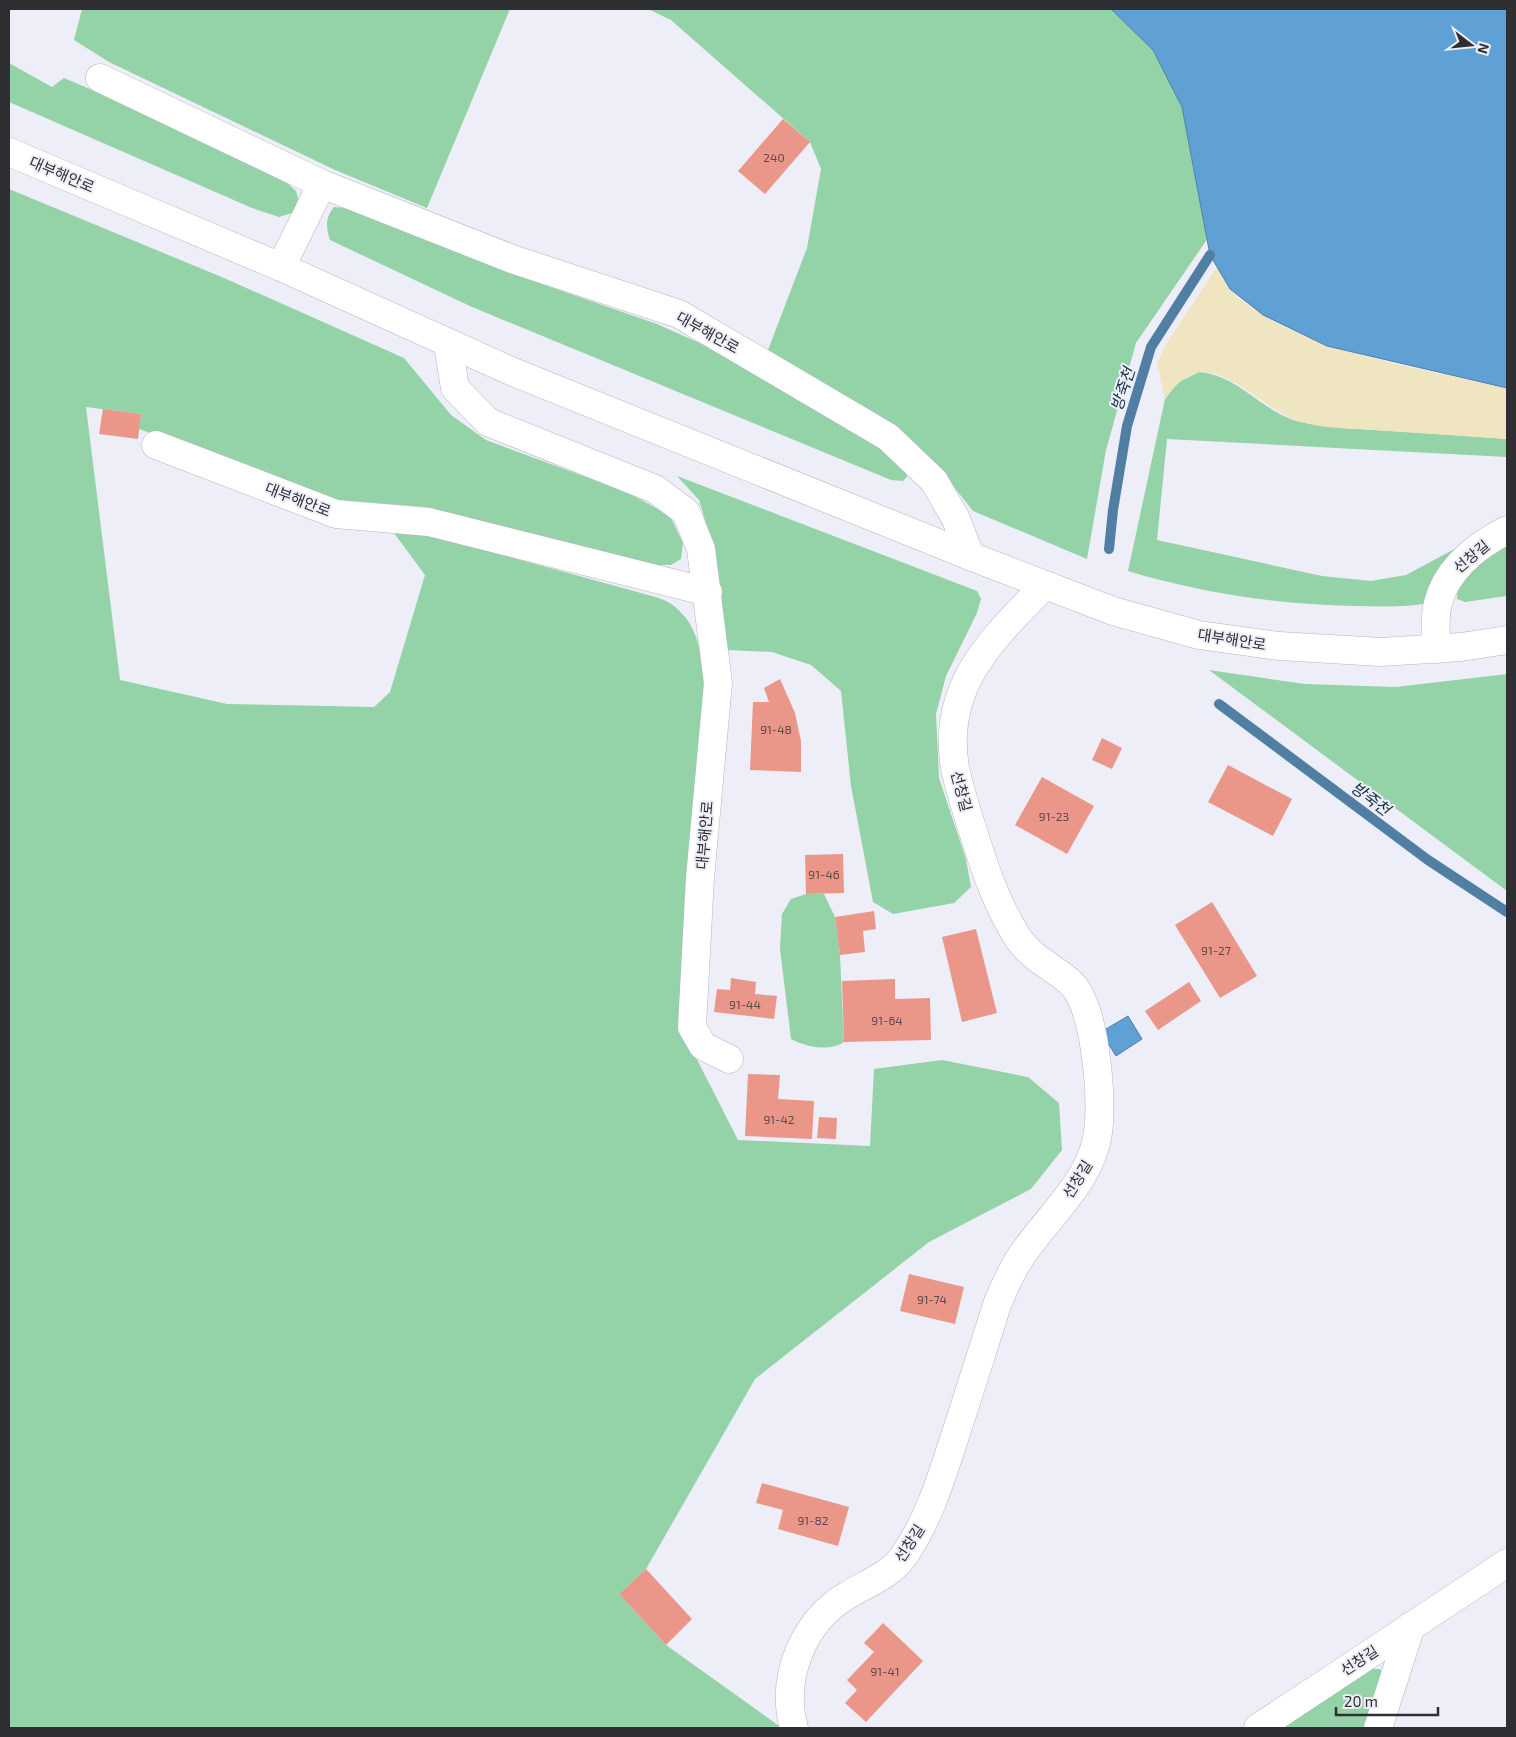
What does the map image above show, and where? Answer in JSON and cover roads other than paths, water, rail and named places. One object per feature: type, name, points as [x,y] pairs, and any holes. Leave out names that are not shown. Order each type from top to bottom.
[{"type":"street","name":"대부해안로","points":[[100,78],[322,184],[512,259],[679,314],[888,437],[934,481],[956,519],[970,556]]},
{"type":"street","name":"대부해안로","points":[[9,152],[280,268],[448,344],[970,556],[1045,586],[1113,610],[1199,635],[1279,646],[1381,652],[1436,649],[1507,640]]},
{"type":"street","points":[[280,268],[322,184]]},
{"type":"street","name":"대부해안로","points":[[448,344],[455,388],[488,422],[655,489],[686,512],[701,549],[708,592],[718,683],[700,878],[692,1027],[703,1046],[729,1059]]},
{"type":"street","name":"대부해안로","points":[[156,445],[336,514],[429,522],[637,576],[708,592]]},
{"type":"street","name":"선창길","points":[[1436,649],[1438,604],[1449,575],[1467,556],[1507,530]]},
{"type":"street","name":"선창길","points":[[794,1728],[790,1714],[791,1684],[798,1656],[810,1628],[826,1608],[889,1572],[902,1558],[916,1536],[929,1510],[944,1469],[998,1302],[1009,1278],[1022,1255],[1086,1170],[1095,1147],[1099,1124],[1100,1100],[1090,1019],[1084,1001],[1072,985],[1037,959],[1019,939],[1003,911],[988,878],[954,760],[952,735],[955,708],[964,683],[980,659],[1045,586]]},
{"type":"street","name":"선창길","points":[[1258,1728],[1507,1563]]},
{"type":"street","name":"선창길","points":[[1378,1728],[1411,1626]]},
{"type":"water","points":[[1111,9],[1507,9],[1507,388],[1327,346],[1263,315],[1230,289],[1210,255],[1182,107],[1153,50]]},
{"type":"water","points":[[1128,1016],[1142,1039],[1116,1056],[1101,1032]]},
{"type":"waterway","name":"방죽천","points":[[1109,549],[1113,510],[1127,426],[1151,347],[1210,255]]},
{"type":"waterway","name":"방죽천","points":[[1219,704],[1428,860],[1507,912]]}]
